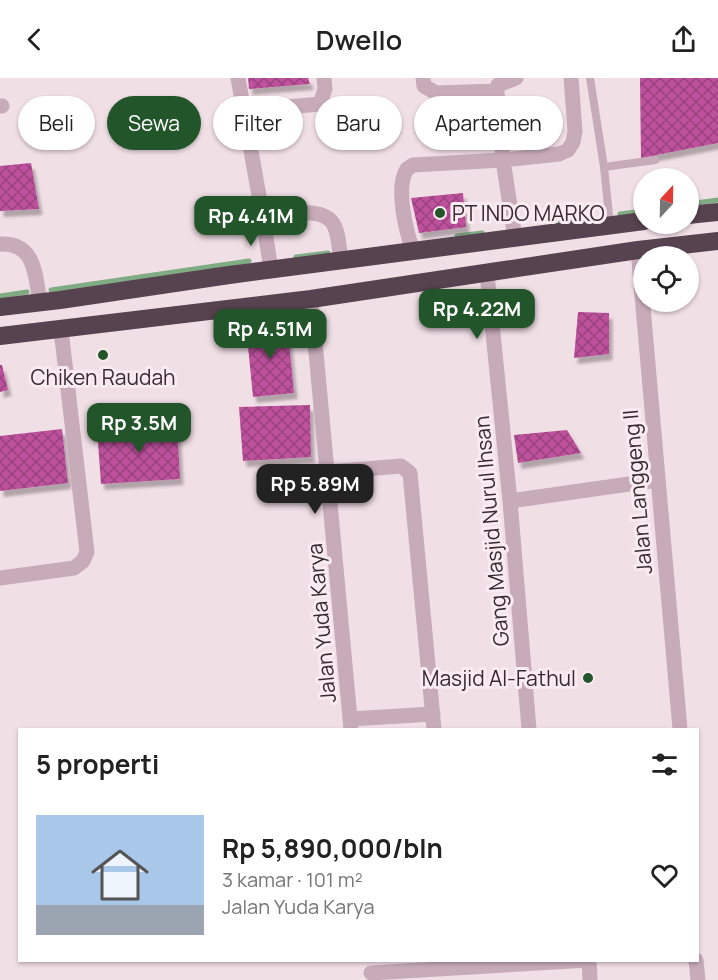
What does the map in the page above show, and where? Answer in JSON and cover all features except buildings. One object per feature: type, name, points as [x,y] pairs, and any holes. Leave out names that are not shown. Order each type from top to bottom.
[{"type":"highway","points":[[699,214],[718,212]]},
{"type":"highway","points":[[0,307],[633,222]]},
{"type":"highway","points":[[678,246],[718,242]]},
{"type":"highway","points":[[0,336],[311,299],[633,251]]},
{"type":"street","points":[[238,78],[241,96]]},
{"type":"street","points":[[303,106],[320,104],[325,89],[324,78]]},
{"type":"street","points":[[423,78],[424,86],[436,93],[497,91]]},
{"type":"street","points":[[514,238],[503,160],[497,91],[498,85],[516,78]]},
{"type":"street","points":[[412,251],[406,231],[402,184],[403,174],[407,169],[413,165],[503,160],[559,154],[568,150],[573,142],[575,131],[571,78]]},
{"type":"street","points":[[251,150],[271,270]]},
{"type":"street","points":[[262,218],[307,212],[323,215],[333,223],[341,260]]},
{"type":"street","points":[[0,244],[14,245],[24,250],[32,259],[40,302]]},
{"type":"street","name":"Gang Masjid Nurul Ihsan","points":[[487,274],[510,501],[529,728]]},
{"type":"street","name":"Jalan Yuda Karya","points":[[311,299],[351,724]]},
{"type":"street","name":"Jalan Langgeng II","points":[[643,312],[680,728]]},
{"type":"street","points":[[0,578],[74,568],[84,561],[87,552],[61,330]]},
{"type":"street","points":[[328,472],[401,466],[410,473],[433,722],[351,724]]},
{"type":"street","points":[[510,501],[657,480]]},
{"type":"street","points":[[370,971],[454,969],[559,962]]},
{"type":"street","points":[[589,962],[590,980]]},
{"type":"street","points":[[696,962],[698,980]]},
{"type":"lane","points":[[590,78],[604,167],[610,225]]},
{"type":"lane","points":[[604,167],[655,160]]},
{"type":"waterway","points":[[699,203],[718,200]]},
{"type":"waterway","points":[[620,214],[633,212]]},
{"type":"waterway","points":[[560,223],[594,218]]},
{"type":"waterway","points":[[457,236],[482,233]]},
{"type":"waterway","points":[[296,257],[328,253]]},
{"type":"waterway","points":[[51,290],[249,261]]},
{"type":"waterway","points":[[0,296],[27,292]]},
{"type":"place","name":"PT INDO MARKO","points":[[440,213]]},
{"type":"place","name":"Chiken Raudah","points":[[103,355]]},
{"type":"place","name":"Masjid Al-Fathul","points":[[588,678]]}]
